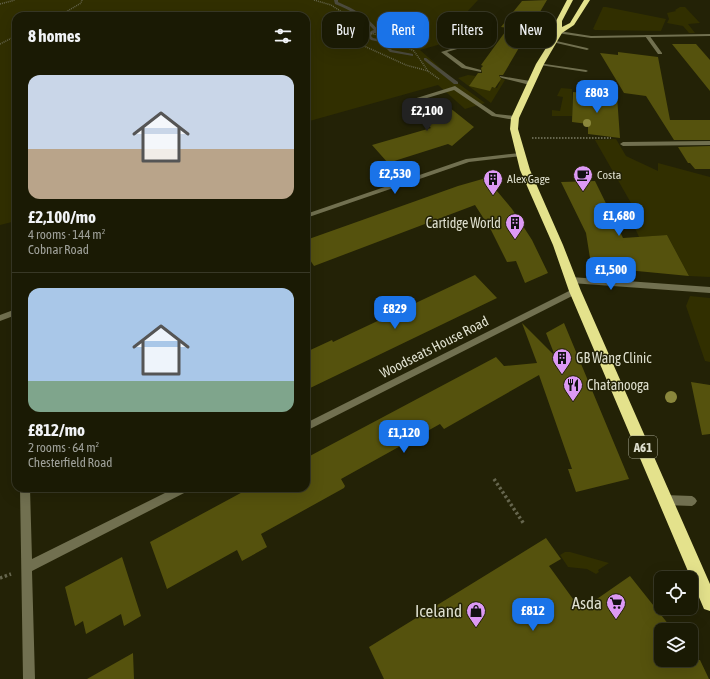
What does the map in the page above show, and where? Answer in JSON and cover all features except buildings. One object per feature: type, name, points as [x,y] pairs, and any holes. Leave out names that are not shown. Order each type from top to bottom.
[{"type":"highway","name":"A61","points":[[556,37],[559,32],[559,21],[570,0]]},
{"type":"highway","name":"A61","points":[[559,32],[572,24],[587,0]]},
{"type":"highway","name":"A61","points":[[550,48],[530,83],[515,118],[514,129],[520,154],[525,170],[558,245],[573,286],[710,603]]},
{"type":"street","points":[[559,32],[585,36],[710,35]]},
{"type":"street","points":[[703,35],[710,42]]},
{"type":"street","points":[[647,36],[660,53]]},
{"type":"street","points":[[556,41],[587,48]]},
{"type":"street","points":[[458,48],[443,52],[464,67],[479,71]]},
{"type":"street","points":[[540,64],[586,71]]},
{"type":"street","points":[[502,77],[530,83]]},
{"type":"street","points":[[407,102],[455,88],[491,114],[505,118],[515,118]]},
{"type":"street","points":[[623,144],[710,143]]},
{"type":"street","points":[[635,144],[640,152]]},
{"type":"street","points":[[310,215],[468,160],[520,154]]},
{"type":"street","points":[[573,286],[710,290]]},
{"type":"street","name":"Woodseats House Road","points":[[310,425],[573,286]]},
{"type":"street","points":[[0,318],[12,314]]},
{"type":"street","points":[[25,492],[28,567],[29,679]]},
{"type":"street","points":[[28,567],[177,492]]},
{"type":"street","points":[[665,500],[692,501]]},
{"type":"path","points":[[0,4],[14,0]]},
{"type":"path","points":[[66,12],[81,3],[82,0]]},
{"type":"path","points":[[314,0],[330,5],[341,12]]},
{"type":"path","points":[[0,44],[12,38]]},
{"type":"path","points":[[368,48],[406,65],[428,71],[455,88]]},
{"type":"path","points":[[409,48],[414,51],[428,71]]},
{"type":"path","points":[[516,138],[619,138],[623,144]]},
{"type":"path","points":[[494,479],[524,524]]},
{"type":"shaded area","points":[[0,0],[478,0],[467,12],[437,12],[437,45],[429,47],[429,12],[377,12],[377,48],[427,48],[420,50],[455,81],[485,103],[465,109],[438,85],[310,121],[310,12],[12,12],[12,222],[0,225]]},
{"type":"shaded area","points":[[603,7],[666,19],[661,31],[595,30],[593,29]]},
{"type":"shaded area","points":[[680,7],[685,7],[700,23],[688,24],[695,33],[689,33],[683,26],[667,23],[669,19],[667,13],[676,11],[675,10]]},
{"type":"shaded area","points":[[468,75],[476,76],[470,85],[497,88],[500,82],[496,81],[501,78],[505,80],[491,103],[458,78]]},
{"type":"shaded area","points":[[561,88],[572,89],[572,116],[552,116],[552,110],[560,111],[563,97],[557,96]]},
{"type":"shaded area","points":[[616,139],[626,156],[658,171],[658,163],[710,177],[710,277],[689,276],[667,235],[639,237],[624,204],[631,203],[595,140]]},
{"type":"shaded area","points":[[690,296],[710,298],[710,362],[705,361],[686,306]]},
{"type":"shaded area","points":[[565,552],[570,552],[609,563],[598,570],[599,572],[596,574],[587,569],[568,567],[560,555]]},
{"type":"waterway","points":[[336,0],[336,3],[348,8],[368,20],[376,30],[376,32],[372,32],[369,36],[372,39],[381,41],[391,51],[412,55]]},
{"type":"waterway","points":[[425,59],[456,83]]},
{"type":"place","name":"Costa","points":[[583,192]]},
{"type":"place","name":"Alex Gage","points":[[493,196]]},
{"type":"place","name":"Cartidge World","points":[[515,240]]},
{"type":"place","name":"GB Wang Clinic","points":[[562,375]]},
{"type":"place","name":"Chatanooga","points":[[573,402]]},
{"type":"place","name":"Asda","points":[[616,620]]},
{"type":"place","name":"Iceland","points":[[476,628]]}]
